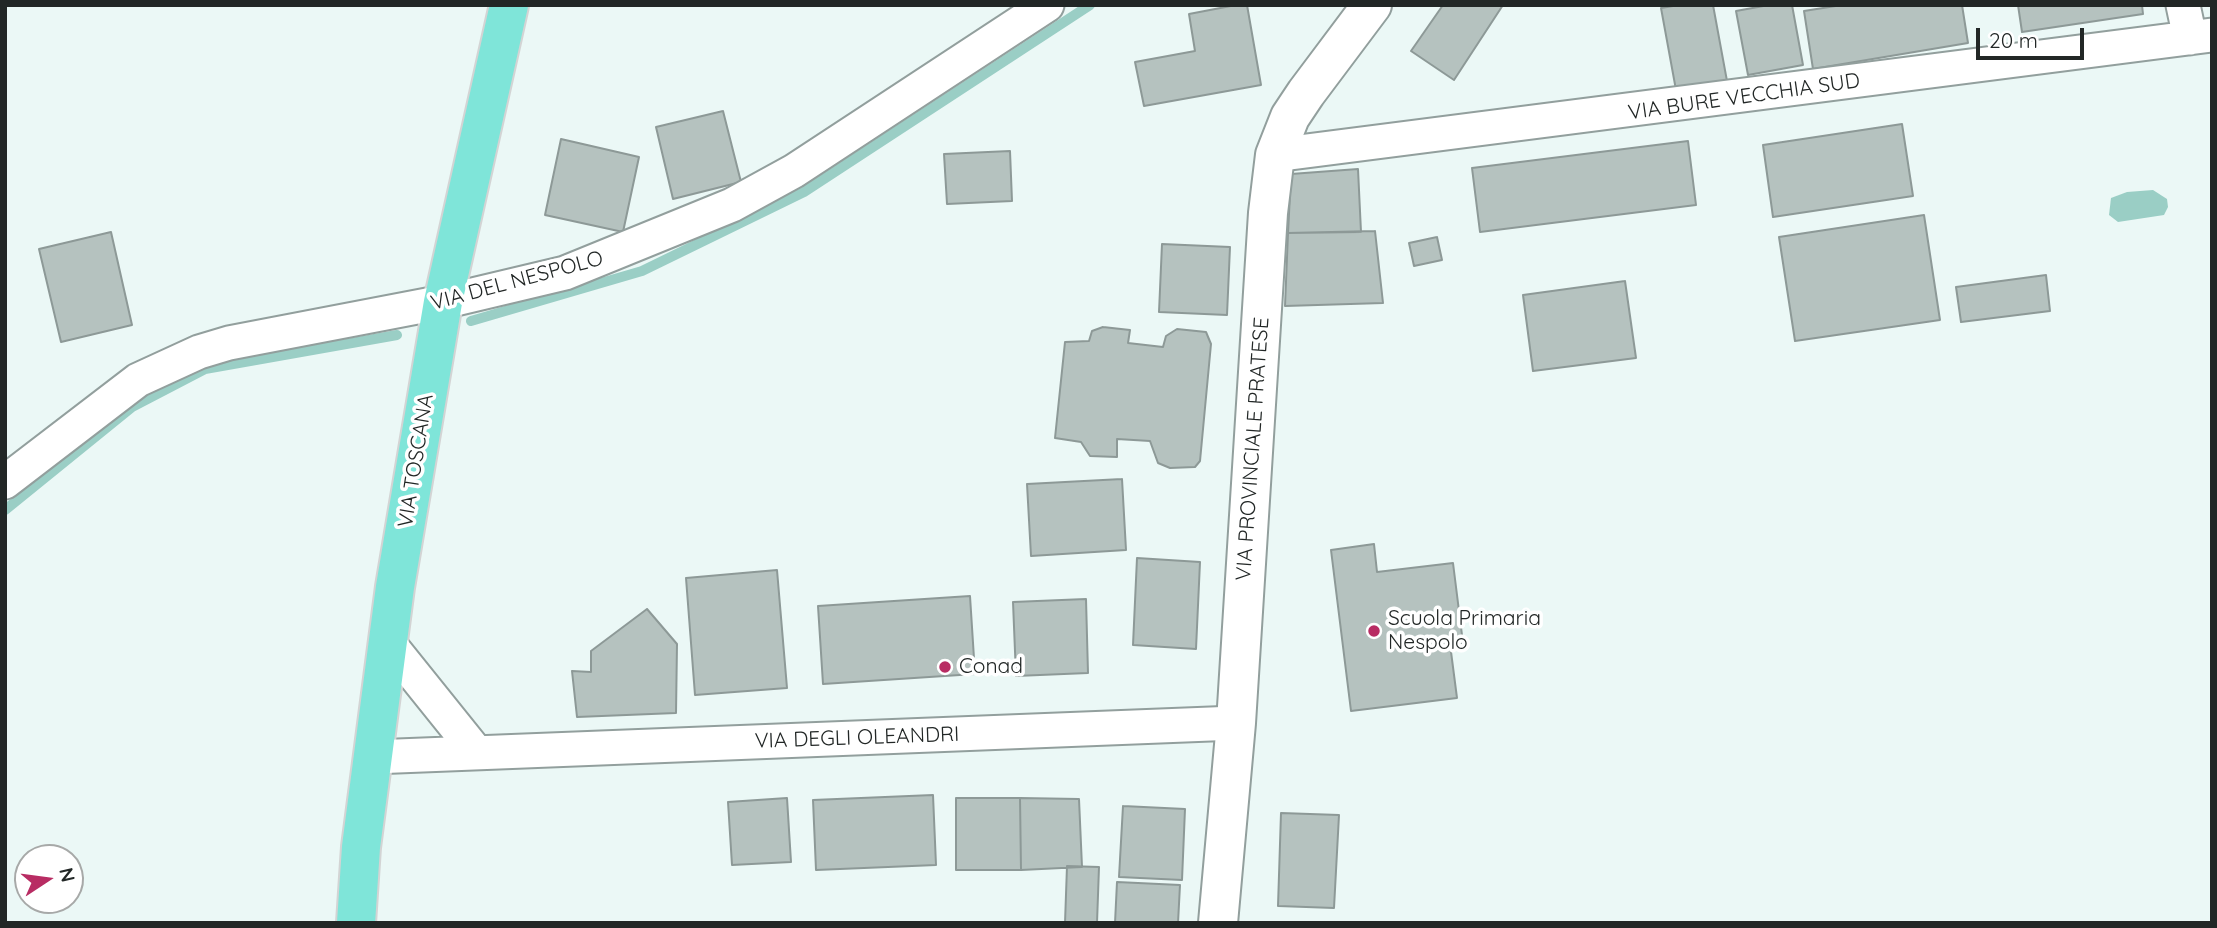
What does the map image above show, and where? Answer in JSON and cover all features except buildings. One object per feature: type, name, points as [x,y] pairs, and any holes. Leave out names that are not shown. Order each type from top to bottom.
[{"type":"main road","name":"VIA TOSCANA","points":[[356,923],[361,847],[387,640],[443,302],[509,5]]},
{"type":"street","name":"VIA DEL NESPOLO","points":[[5,482],[138,380],[199,352],[229,343],[443,302],[565,273],[732,205],[794,171],[1047,5]]},
{"type":"street","name":"VIA PROVINCIALE PRATESE","points":[[1218,923],[1236,723],[1268,213],[1275,155],[1290,117],[1372,5]]},
{"type":"street","points":[[2183,5],[2201,36]]},
{"type":"street","name":"VIA BURE VECCHIA SUD","points":[[1275,155],[2201,36]]},
{"type":"street","points":[[387,640],[477,753]]},
{"type":"street","name":"VIA DEGLI OLEANDRI","points":[[372,757],[1236,723]]},
{"type":"shaded area","points":[[2153,190],[2167,199],[2168,207],[2164,215],[2118,222],[2109,215],[2111,198],[2127,192]]},
{"type":"waterway","points":[[471,321],[642,271],[804,192],[1090,5]]},
{"type":"waterway","points":[[5,510],[132,407],[205,369],[397,335]]},
{"type":"place","name":"Scuola Primaria Nespolo","points":[[1374,631]]},
{"type":"place","name":"Conad","points":[[945,667]]}]
